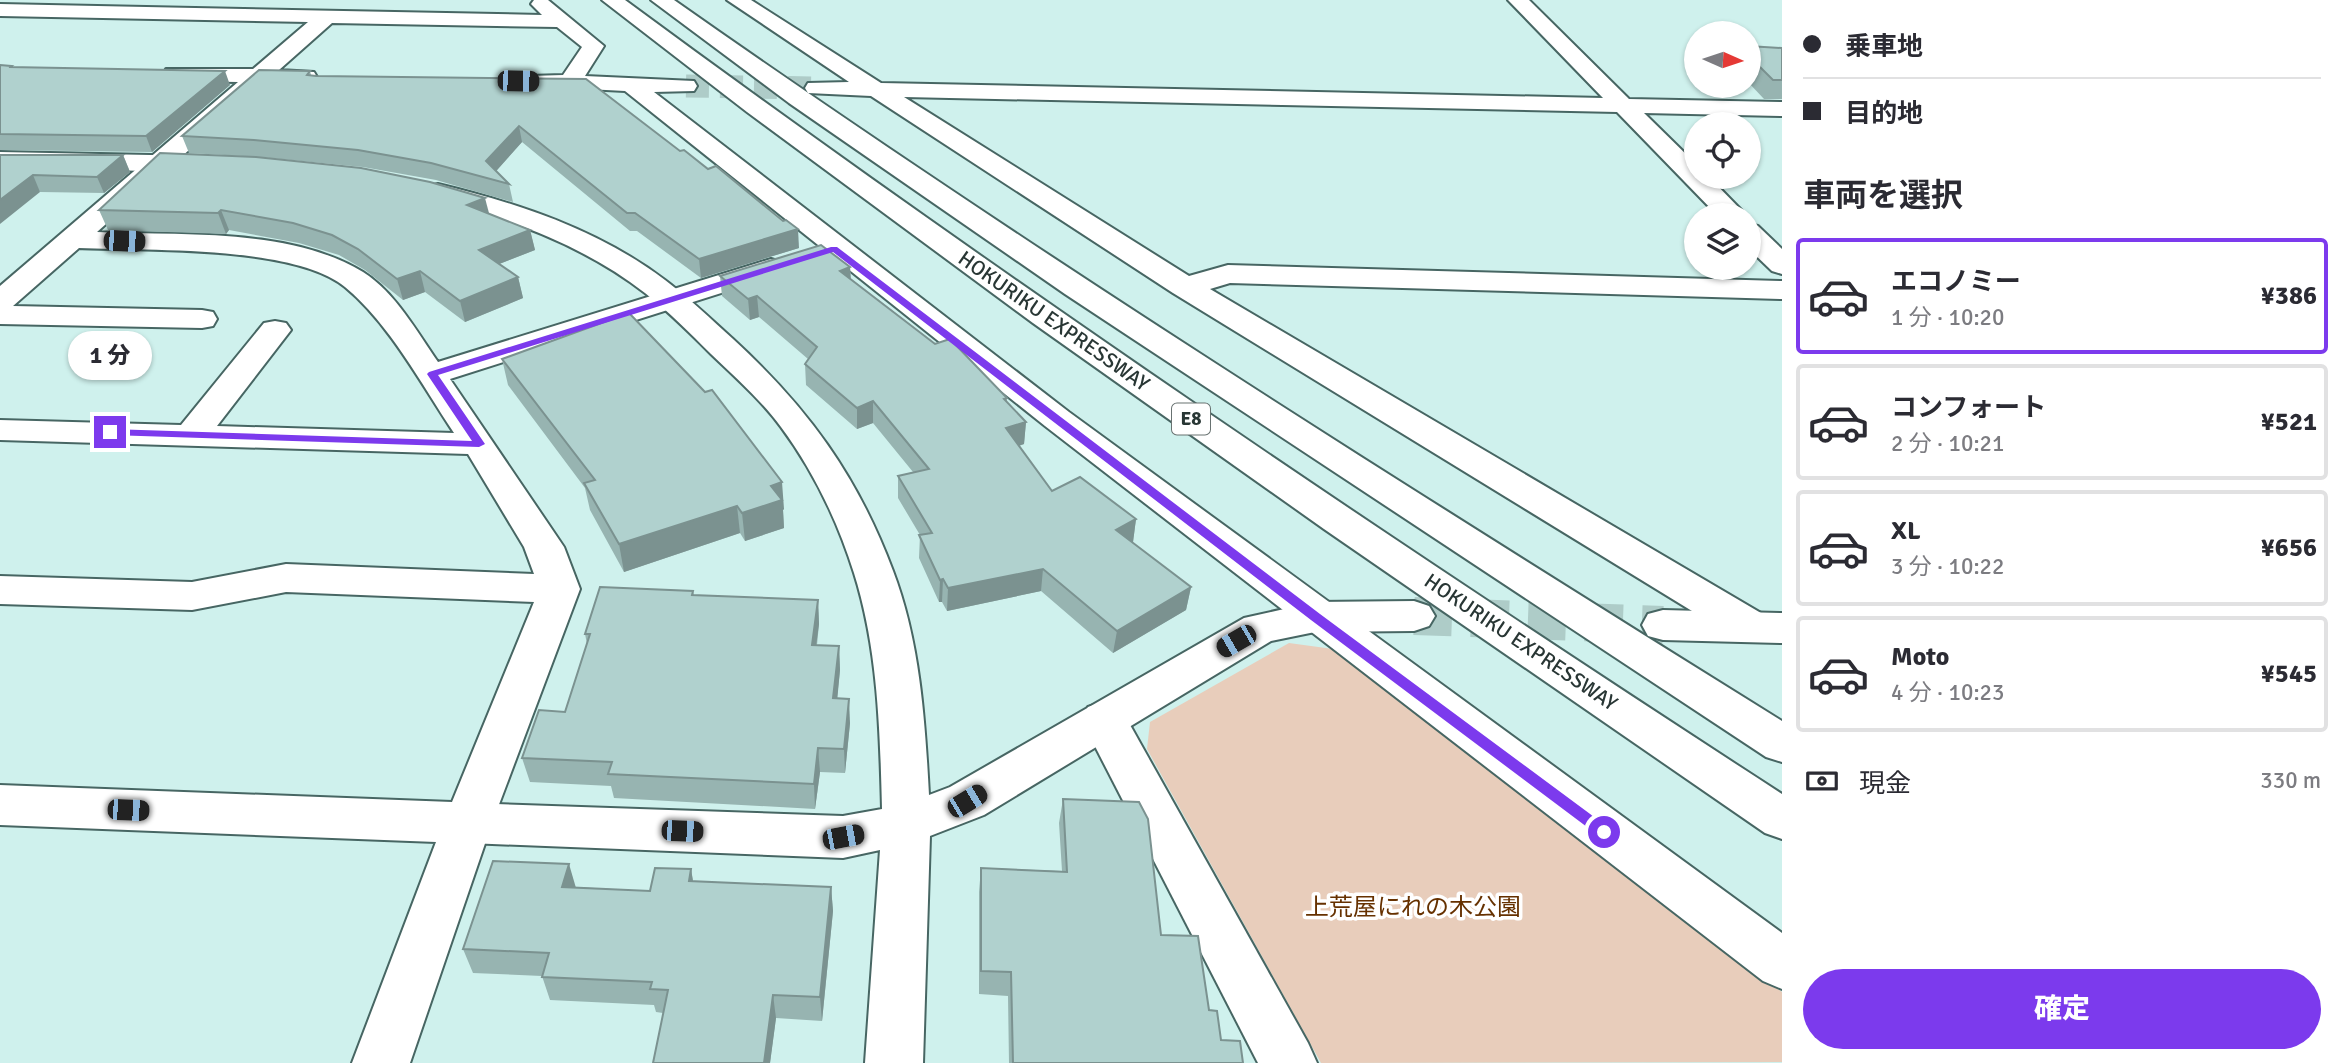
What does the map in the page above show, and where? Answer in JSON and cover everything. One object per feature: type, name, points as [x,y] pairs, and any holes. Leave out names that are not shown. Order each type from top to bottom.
[{"type":"main road","points":[[103,12],[121,0]]},
{"type":"main road","points":[[536,0],[593,46],[570,82]]},
{"type":"main road","name":"HOKURIKU EXPRESSWAY","points":[[612,0],[741,97],[1199,425],[1782,819]]},
{"type":"main road","name":"HOKURIKU EXPRESSWAY","points":[[661,0],[821,114],[1270,415],[1782,744]]},
{"type":"main road","points":[[737,0],[1184,287],[1767,627]]},
{"type":"main road","points":[[1518,0],[1720,203]]},
{"type":"main road","points":[[0,10],[559,21]]},
{"type":"main road","points":[[0,302],[327,16]]},
{"type":"main road","points":[[150,74],[327,77]]},
{"type":"main road","points":[[516,81],[686,86]]},
{"type":"main road","points":[[629,83],[813,255],[1315,617],[1782,964]]},
{"type":"main road","points":[[816,88],[1782,109]]},
{"type":"main road","points":[[0,160],[238,166]]},
{"type":"main road","points":[[402,184],[456,196],[543,225],[620,263],[672,300],[766,388],[796,423],[849,508],[869,557],[887,613],[903,713],[906,824],[894,1063]]},
{"type":"main road","points":[[71,239],[264,248],[310,259],[354,279],[386,310],[479,444],[544,547],[560,589],[468,824],[381,1063]]},
{"type":"main road","points":[[1761,245],[1782,265]]},
{"type":"main road","points":[[432,374],[813,255]]},
{"type":"main road","points":[[1184,287],[1228,274],[1782,290]]},
{"type":"main road","points":[[0,315],[202,319]]},
{"type":"main road","points":[[192,434],[275,330]]},
{"type":"main road","points":[[0,430],[479,444]]},
{"type":"main road","points":[[0,590],[192,596],[286,578],[560,589]]},
{"type":"main road","points":[[0,805],[843,837],[906,824],[967,801],[1259,629],[1315,617],[1413,616]]},
{"type":"main road","points":[[1663,625],[1767,627]]},
{"type":"main road","points":[[1104,719],[1288,1063]]},
{"type":"green space","name":"上荒屋にれの木公園","points":[[1289,643],[1333,649],[1782,992],[1782,1062],[1321,1063],[1147,749],[1150,722]]},
{"type":"building","points":[[1761,47],[1782,48],[1782,80],[1773,80],[1761,68]]},
{"type":"building","points":[[0,65],[225,71],[146,136],[0,134]]},
{"type":"building","points":[[259,70],[310,71],[307,75],[316,76],[586,79],[680,151],[684,150],[708,169],[716,166],[783,221],[786,220],[798,229],[699,259],[635,213],[627,213],[519,126],[486,161],[509,184],[431,163],[358,150],[182,136]]},
{"type":"building","points":[[160,153],[256,157],[361,168],[430,182],[485,198],[467,205],[530,230],[479,250],[518,277],[460,301],[420,271],[397,279],[358,249],[332,235],[293,223],[221,210],[218,213],[99,210]]},
{"type":"building","points":[[0,155],[123,155],[97,177],[33,175],[0,200]]},
{"type":"building","points":[[821,245],[850,267],[840,271],[935,344],[950,339],[1007,398],[1004,399],[1026,422],[1006,428],[1052,491],[1080,477],[1136,519],[1116,530],[1191,587],[1117,631],[1043,569],[948,588],[943,579],[940,580],[919,535],[932,533],[898,476],[929,469],[873,401],[857,408],[805,364],[817,347],[757,296],[748,299],[720,276]]},
{"type":"building","points":[[629,313],[705,392],[712,390],[782,482],[771,486],[782,500],[742,513],[737,506],[619,544],[584,483],[595,480],[502,359]]},
{"type":"building","points":[[600,587],[693,591],[692,595],[818,600],[812,645],[839,646],[833,698],[849,699],[844,749],[818,748],[814,784],[608,774],[612,762],[522,758],[539,710],[565,712],[590,634],[585,634]]},
{"type":"building","points":[[1063,799],[1139,802],[1148,819],[1161,935],[1198,936],[1209,1010],[1217,1011],[1221,1040],[1240,1041],[1243,1063],[1013,1063],[1011,972],[981,971],[981,868],[1067,872]]},
{"type":"building","points":[[493,861],[569,864],[562,887],[650,891],[655,868],[691,869],[689,881],[831,887],[820,997],[773,995],[764,1063],[653,1063],[668,990],[650,989],[652,982],[542,977],[549,953],[463,949]]},
{"type":"tunnel","points":[[686,86],[816,88]]},
{"type":"tunnel","points":[[1414,616],[1663,625]]},
{"type":"route","points":[[110,432],[479,444],[432,374],[834,249],[1315,617],[1604,832]]}]
